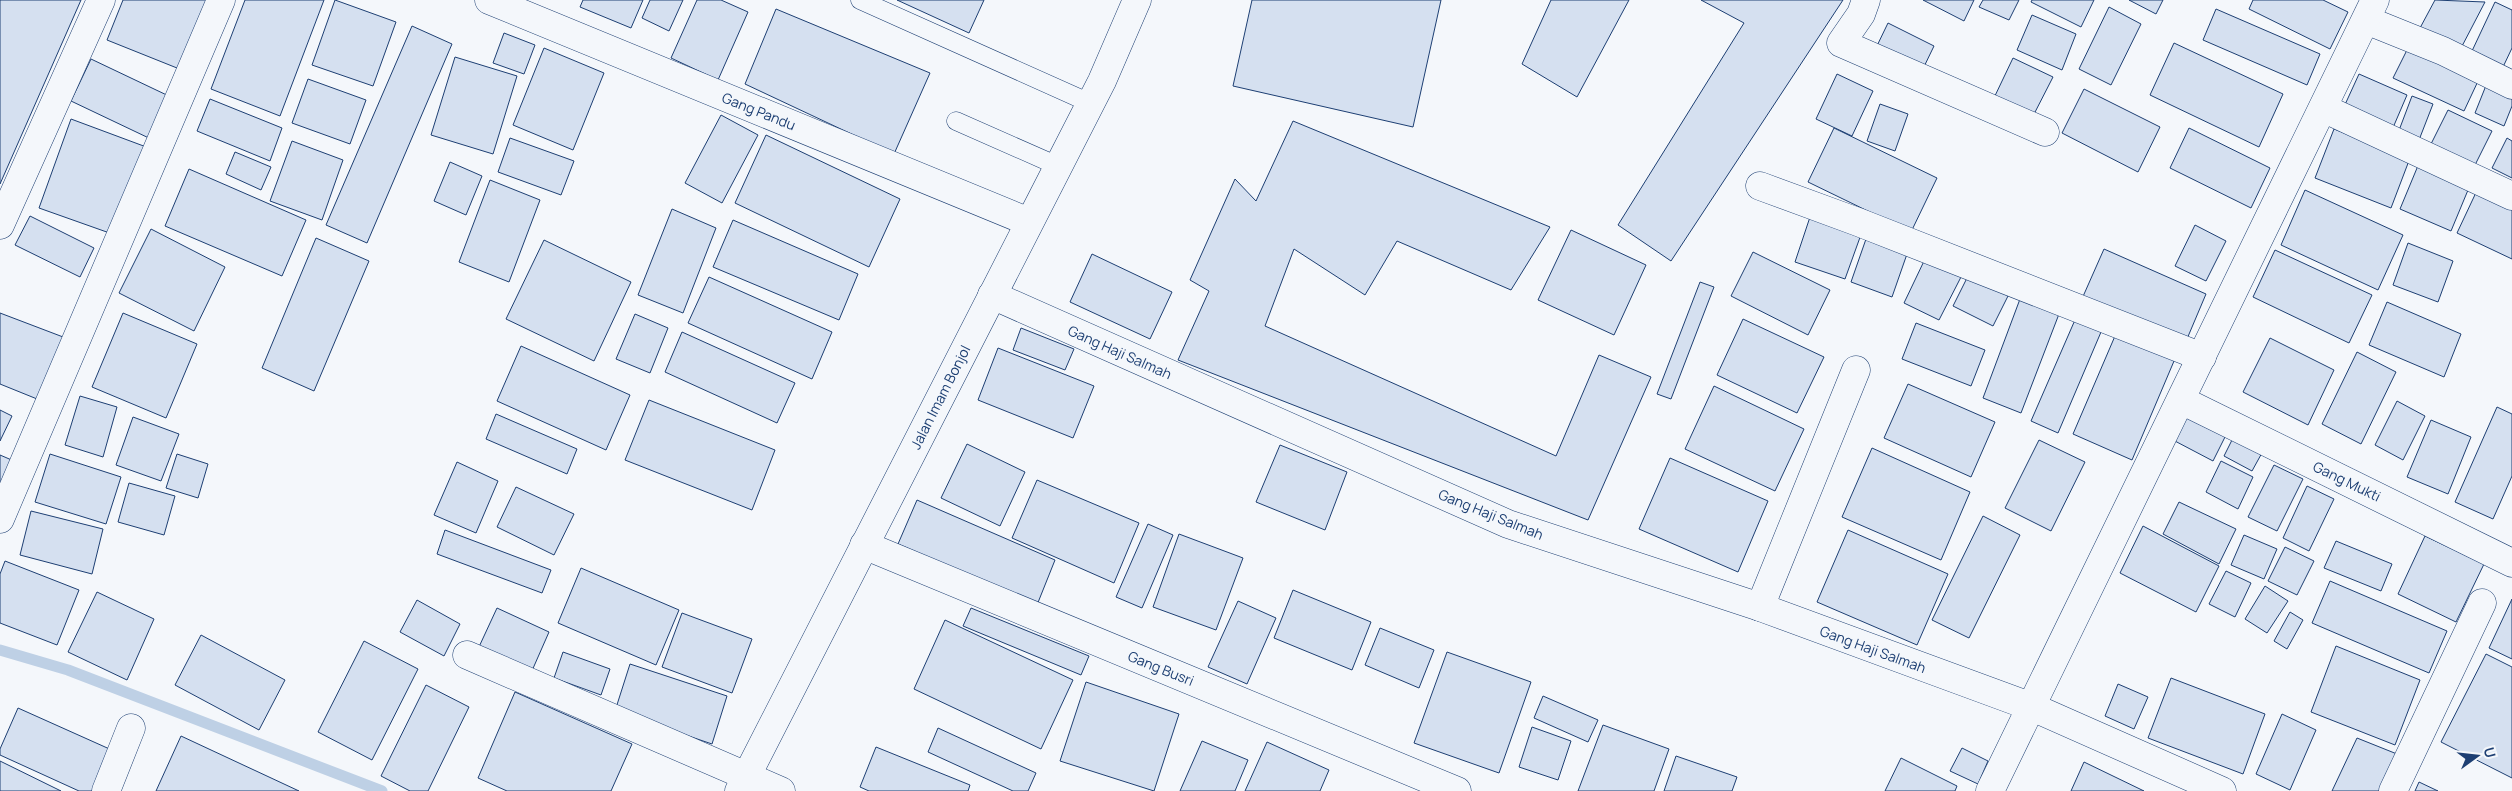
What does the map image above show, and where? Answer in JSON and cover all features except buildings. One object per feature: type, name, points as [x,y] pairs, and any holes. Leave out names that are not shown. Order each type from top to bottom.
[{"type":"street","points":[[0,225],[101,0]]},
{"type":"street","points":[[0,519],[221,0]]},
{"type":"street","name":"Gang Pandu","points":[[489,0],[1029,222]]},
{"type":"street","name":"Jalan Imam Bonjol","points":[[742,784],[1090,103],[1137,0]]},
{"type":"street","points":[[1866,0],[1861,14],[1841,43],[2045,132]]},
{"type":"street","points":[[1990,791],[2370,10],[2443,51],[2512,85]]},
{"type":"street","points":[[2323,108],[2512,196]]},
{"type":"street","points":[[1760,186],[1868,226],[2202,357]]},
{"type":"street","name":"Gang Haji Salmah","points":[[992,295],[1508,524],[1760,608],[2032,707],[2222,791]]},
{"type":"street","points":[[1760,608],[1856,370]]},
{"type":"street","name":"Gang Mukti","points":[[2181,400],[2512,562]]},
{"type":"street","name":"Gang Busri","points":[[864,545],[1458,791]]},
{"type":"street","points":[[2393,791],[2482,603]]},
{"type":"street","points":[[467,655],[742,784],[781,791]]},
{"type":"street","points":[[106,791],[131,728]]},
{"type":"lane","points":[[860,0],[1090,103]]},
{"type":"lane","points":[[956,121],[1058,166]]},
{"type":"waterway","points":[[0,650],[68,670],[382,791]]}]
